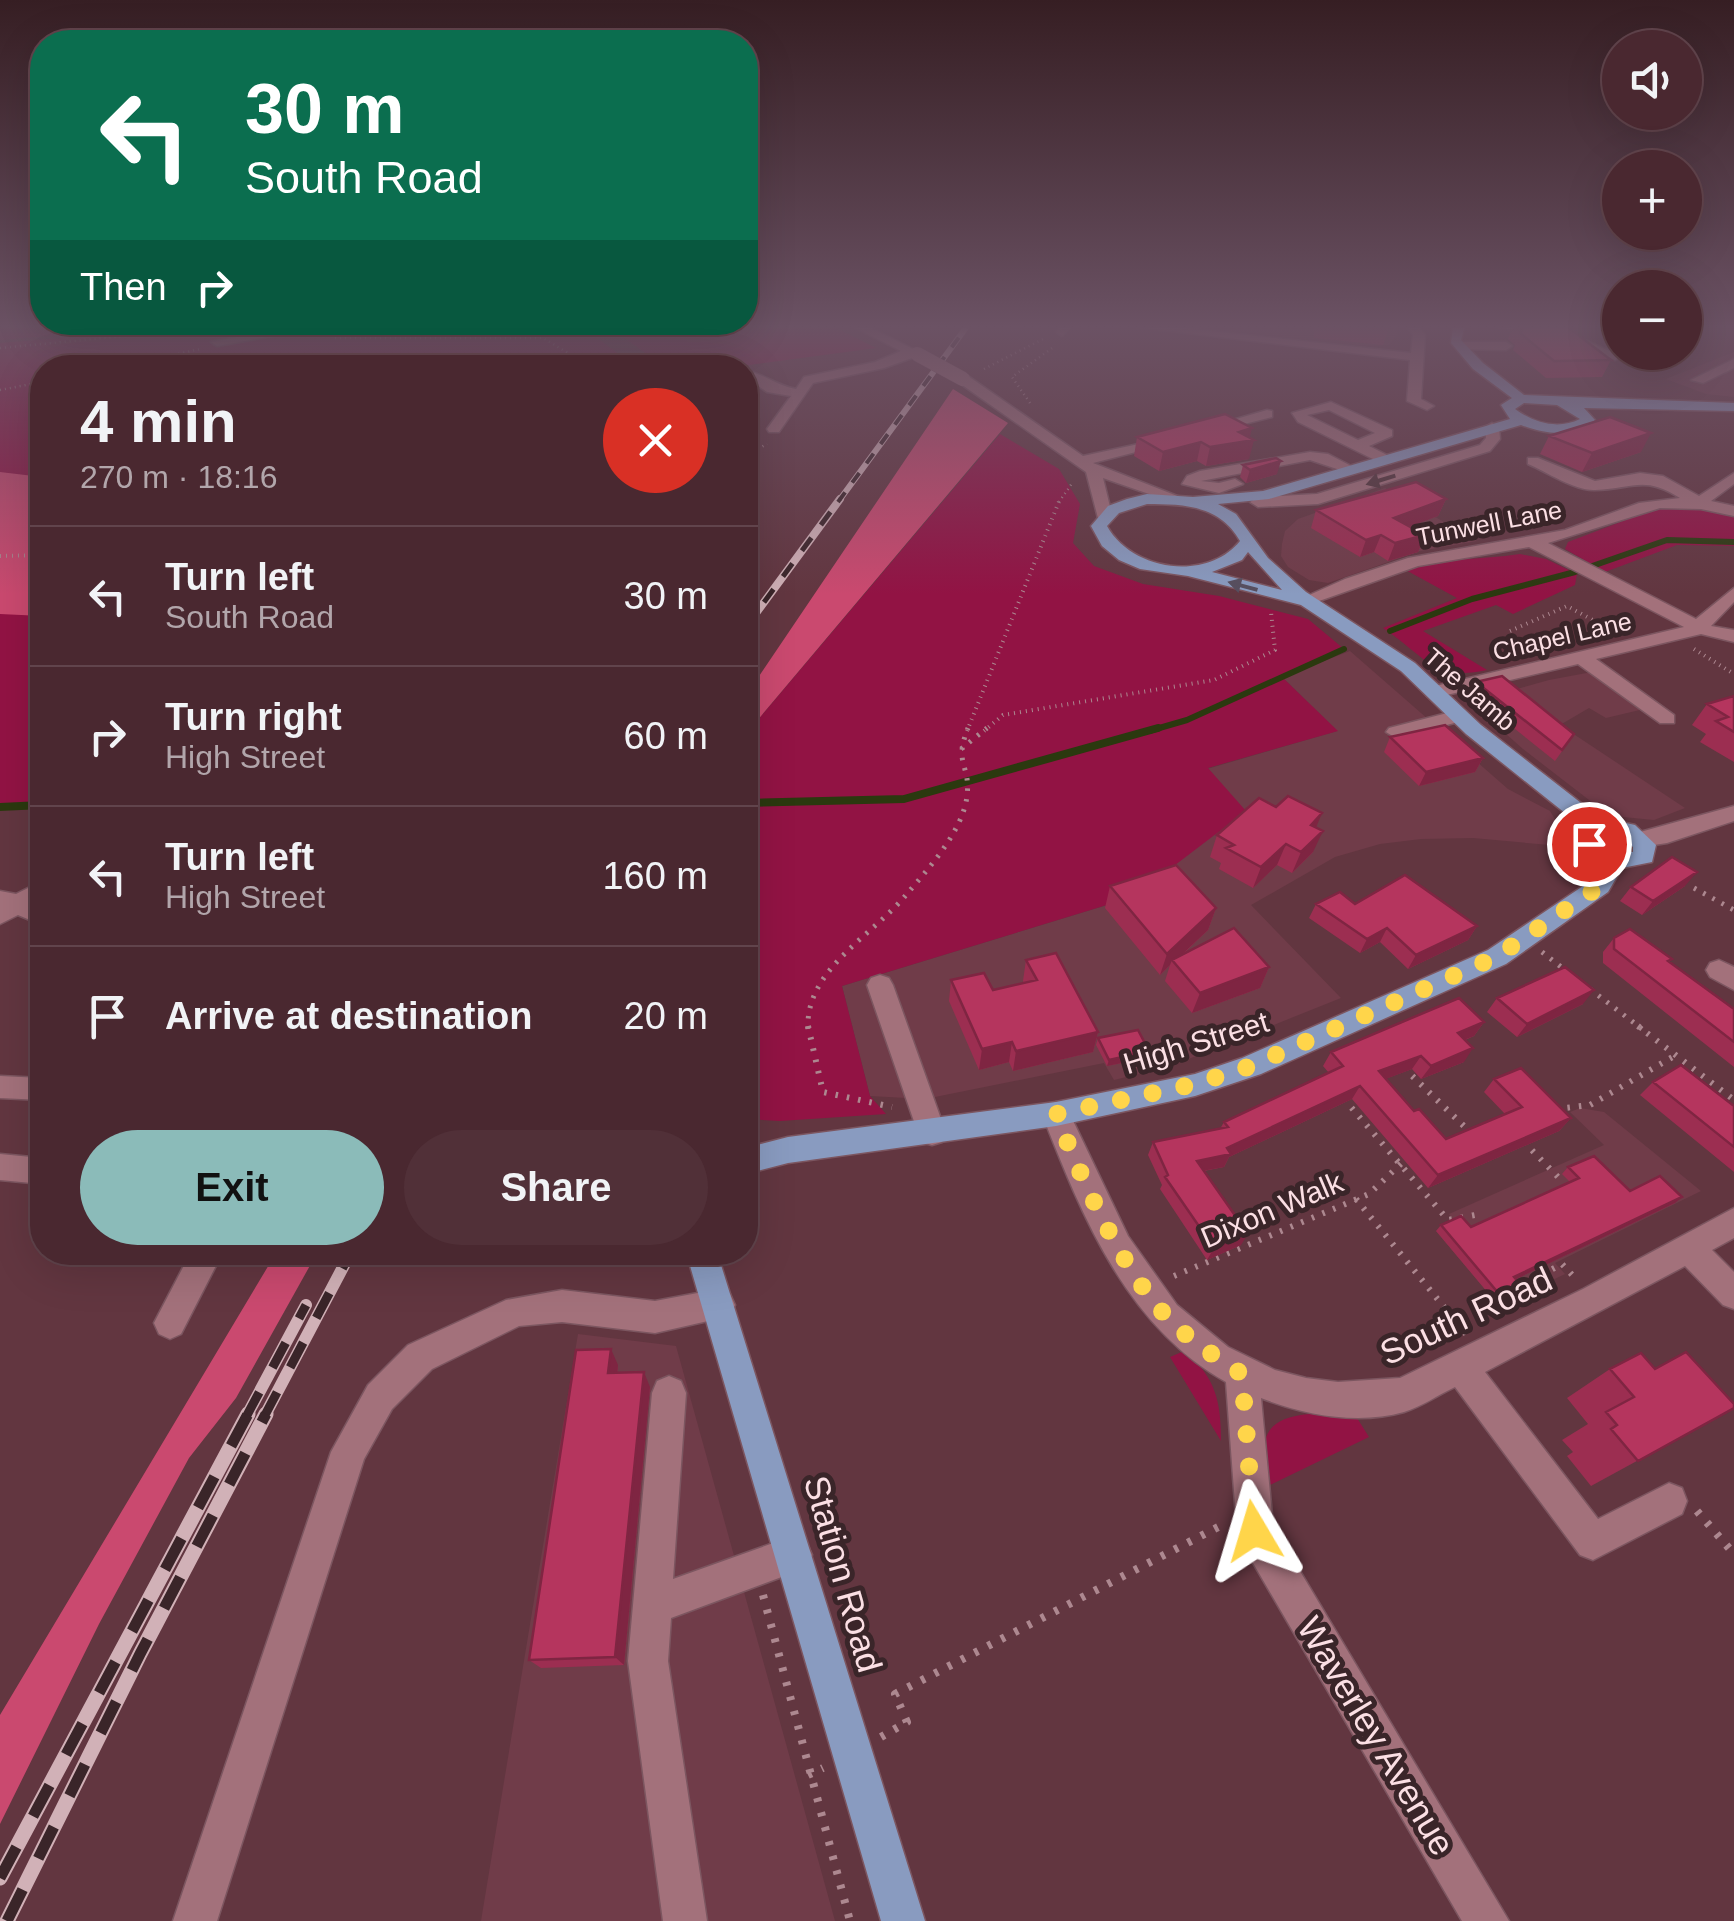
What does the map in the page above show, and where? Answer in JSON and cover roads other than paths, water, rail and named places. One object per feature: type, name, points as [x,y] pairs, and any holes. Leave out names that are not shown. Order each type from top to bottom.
[{"type":"main road","points":[[1515,415],[1557,428],[1619,418],[1734,422]]},
{"type":"main road","points":[[1584,415],[1585,424]]},
{"type":"main road","points":[[1104,515],[1134,502],[1261,499],[1522,420]]},
{"type":"main road","points":[[1182,570],[1229,562],[1243,553],[1248,509],[1261,499]]},
{"type":"main road","points":[[1185,500],[1213,508],[1245,534]]},
{"type":"main road","name":"The Jamb","points":[[1104,515],[1099,526],[1102,538],[1114,550],[1144,563],[1305,601]]},
{"type":"main road","name":"The Jamb","points":[[1245,534],[1261,565],[1305,601],[1384,649],[1459,716],[1594,825]]},
{"type":"main road","points":[[1613,859],[1595,850],[1586,838],[1589,828],[1618,826],[1641,839]]},
{"type":"main road","name":"High Street","points":[[758,1158],[788,1150],[1056,1114],[1195,1084],[1251,1066],[1496,957],[1600,886],[1610,874],[1613,859],[1640,860],[1646,851],[1641,839]]},
{"type":"main road","name":"Station Road","points":[[706,1265],[902,1921]]},
{"type":"street","points":[[779,424],[785,415]]},
{"type":"street","points":[[1014,415],[1089,466],[1185,500]]},
{"type":"street","points":[[1194,433],[1265,415]]},
{"type":"street","points":[[1301,415],[1386,460]]},
{"type":"street","points":[[1349,415],[1387,433],[1357,446]]},
{"type":"street","points":[[1261,499],[1318,499],[1484,448],[1493,438],[1492,427]]},
{"type":"street","points":[[1089,466],[1176,438]]},
{"type":"street","points":[[1235,484],[1219,488],[1190,484],[1192,479],[1205,474],[1298,457],[1323,457],[1352,470]]},
{"type":"street","points":[[1274,472],[1292,466],[1298,457]]},
{"type":"street","points":[[1532,461],[1582,484],[1617,484],[1640,478],[1663,481],[1701,504],[1734,511]]},
{"type":"street","points":[[1089,466],[1104,515]]},
{"type":"street","points":[[1701,504],[1711,492],[1734,478]]},
{"type":"street","name":"Tunwell Lane","points":[[1305,601],[1401,565],[1585,530],[1643,504],[1701,504]]},
{"type":"street","points":[[1534,542],[1700,629],[1734,636]]},
{"type":"street","points":[[1700,629],[1705,618],[1734,593]]},
{"type":"street","name":"Chapel Lane","points":[[1434,692],[1700,629]]},
{"type":"street","points":[[1582,658],[1667,718]]},
{"type":"street","points":[[1396,732],[1459,716]]},
{"type":"street","points":[[1641,839],[1667,835],[1734,813]]},
{"type":"street","points":[[5,905],[30,894]]},
{"type":"street","points":[[5,905],[30,912]]},
{"type":"street","points":[[880,985],[932,1133]]},
{"type":"street","points":[[0,1088],[30,1089]]},
{"type":"street","name":"South Road","points":[[1056,1114],[1075,1163],[1144,1289],[1189,1337],[1242,1374],[1286,1392],[1370,1402],[1403,1395],[1594,1300],[1734,1222]]},
{"type":"street","points":[[0,1167],[30,1171]]},
{"type":"street","points":[[1687,1246],[1734,1294]]},
{"type":"street","points":[[170,1323],[201,1265]]},
{"type":"street","points":[[195,1921],[349,1452],[380,1398],[420,1357],[518,1311],[562,1306],[654,1318],[719,1304]]},
{"type":"street","points":[[1472,1362],[1593,1542],[1668,1501]]},
{"type":"street","name":"Waverley Avenue","points":[[1242,1374],[1254,1531],[1486,1921]]},
{"type":"street","points":[[669,1393],[648,1662],[685,1921]]},
{"type":"street","points":[[652,1606],[794,1555]]},
{"type":"waterway","points":[[1390,631],[1472,599],[1575,572],[1667,540],[1734,542]]},
{"type":"waterway","points":[[1149,731],[1187,720],[1344,649]]},
{"type":"waterway","points":[[758,803],[904,799],[1158,728]]},
{"type":"waterway","points":[[0,807],[30,806]]},
{"type":"railway","points":[[838,502],[902,415]]},
{"type":"railway","points":[[758,610],[840,499]]},
{"type":"railway","points":[[264,1417],[344,1265]]},
{"type":"railway","points":[[246,1417],[306,1305]]},
{"type":"railway","points":[[0,1878],[248,1414]]},
{"type":"railway","points":[[7,1921],[140,1654],[266,1414]]}]
